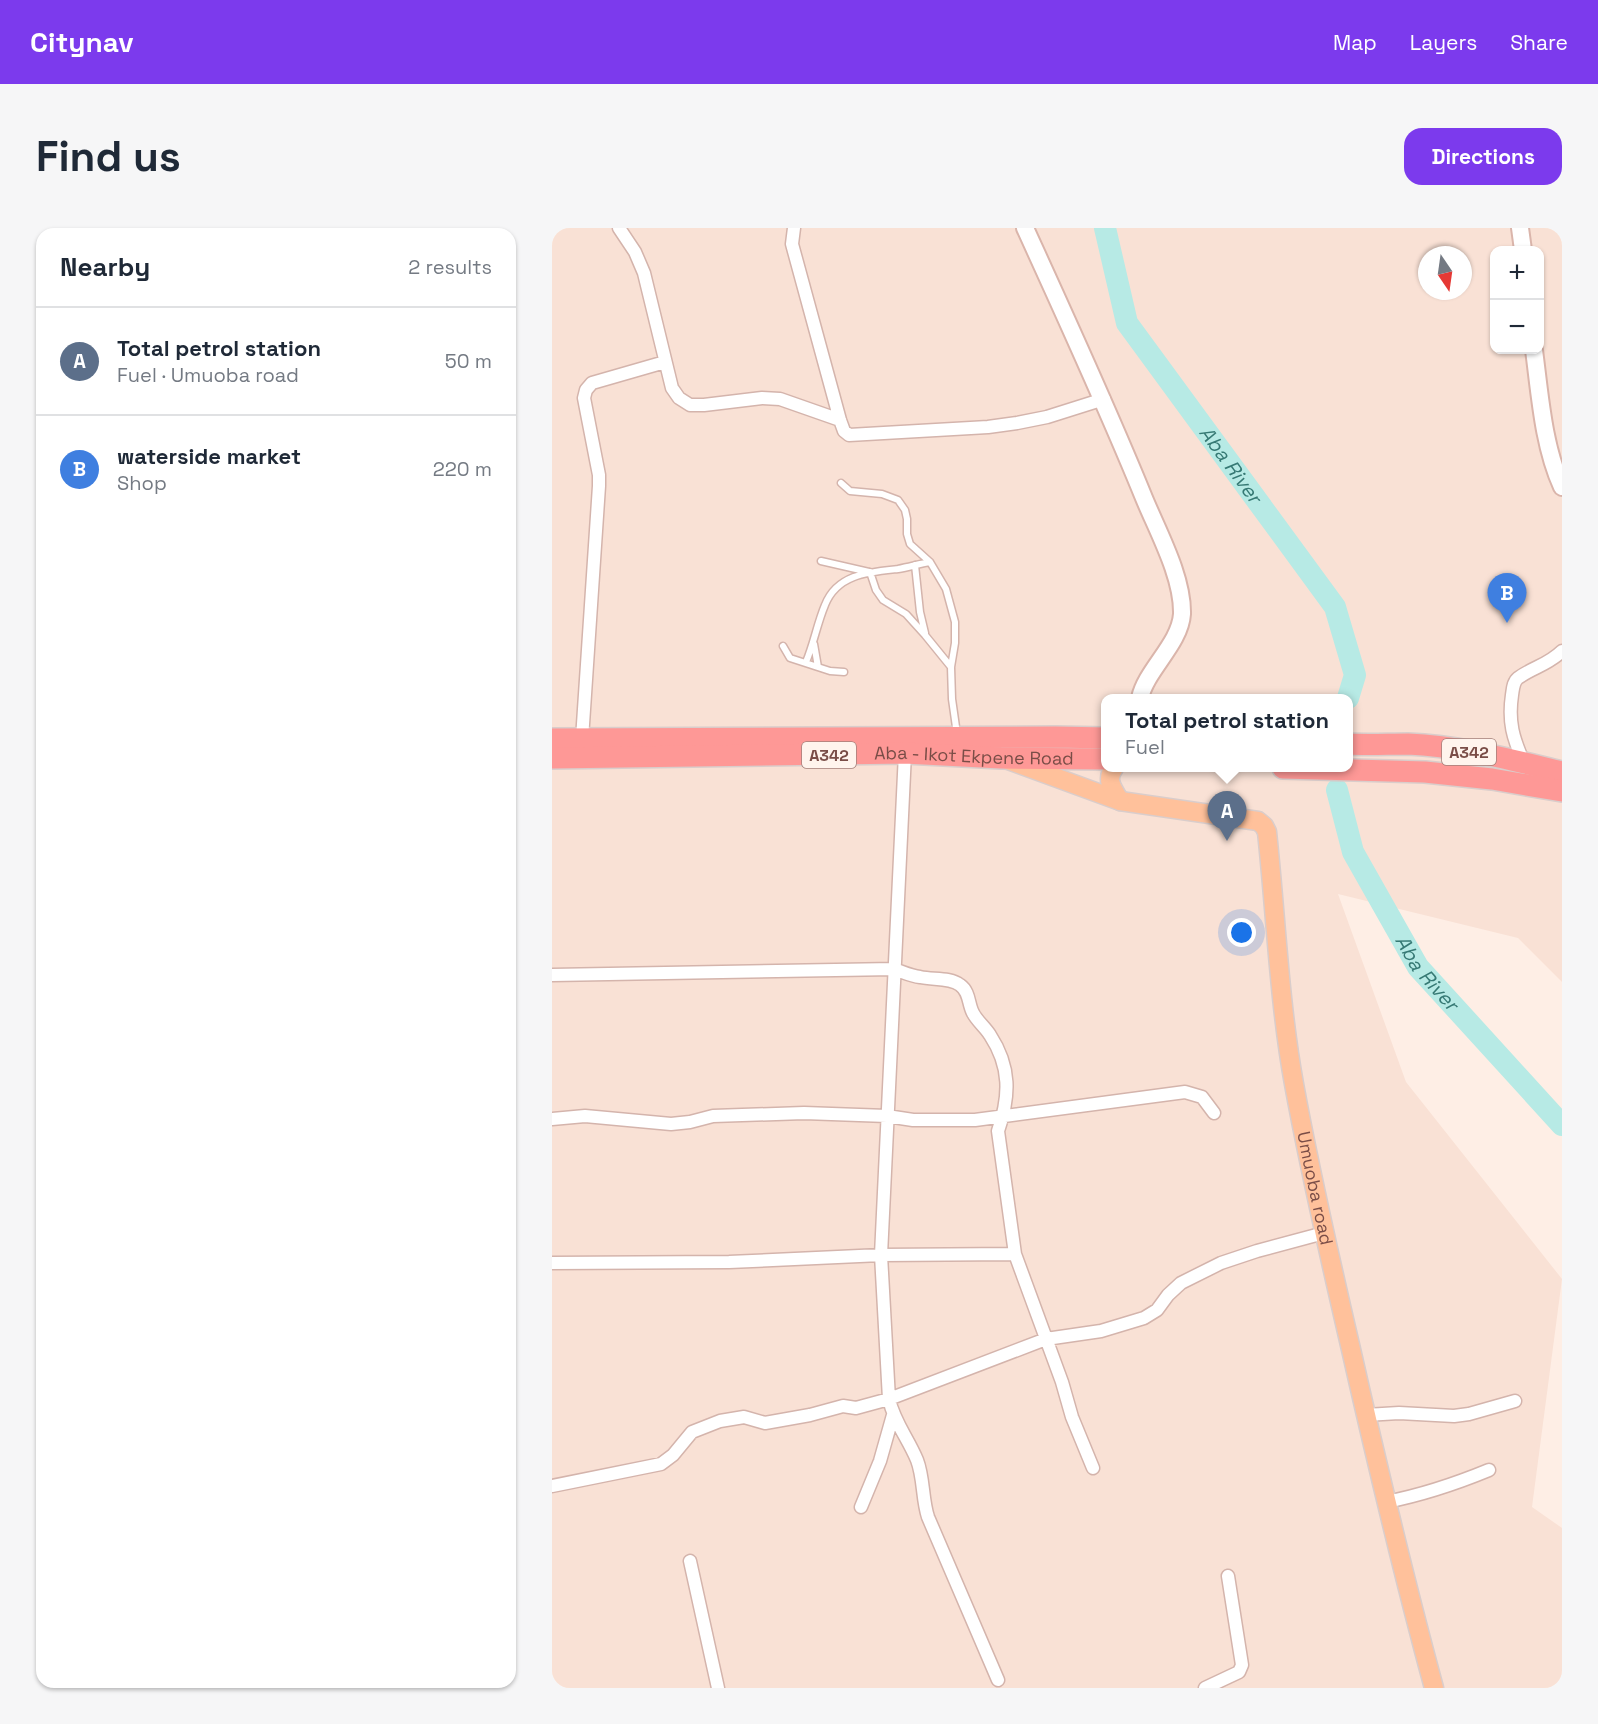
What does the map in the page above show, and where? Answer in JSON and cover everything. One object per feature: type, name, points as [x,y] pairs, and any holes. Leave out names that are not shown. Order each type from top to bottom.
[{"type":"highway","name":"Aba - Ikot Ekpene Road","points":[[552,739],[1101,738]]},
{"type":"highway","name":"A342","points":[[1353,744],[1408,744],[1438,747],[1562,772]]},
{"type":"highway","name":"Aba - Ikot Ekpene Road","points":[[552,758],[905,753],[1001,758],[1101,759]]},
{"type":"highway","name":"A342","points":[[1353,770],[1425,772],[1492,779],[1562,791]]},
{"type":"main road","name":"Umuoba road","points":[[1001,758],[1120,801],[1258,821],[1267,832],[1275,934],[1294,1083],[1324,1233],[1386,1502],[1434,1688]]},
{"type":"main road","points":[[1111,772],[1109,780],[1111,787],[1120,801]]},
{"type":"street","points":[[618,228],[635,252],[644,273],[672,388],[679,398],[690,405],[762,398],[780,399],[840,420]]},
{"type":"street","points":[[794,228],[792,244],[840,420],[849,435],[988,427],[1017,423],[1047,417],[1104,399]]},
{"type":"street","points":[[1025,228],[1104,399],[1180,590],[1182,616],[1173,640],[1143,686],[1141,694]]},
{"type":"street","points":[[1520,228],[1522,246]]},
{"type":"street","points":[[1535,354],[1550,454],[1562,487]]},
{"type":"street","points":[[582,739],[599,486],[585,398],[586,390],[592,383],[665,362]]},
{"type":"street","points":[[1524,763],[1511,729],[1510,708],[1513,684],[1517,679],[1550,662],[1562,651]]},
{"type":"street","points":[[905,753],[881,1255],[889,1399],[893,1414],[919,1466],[928,1517],[998,1680]]},
{"type":"street","points":[[552,975],[894,969],[918,977],[954,981],[962,986],[968,993],[973,1015],[995,1042],[1005,1068],[1007,1082],[998,1131],[1015,1254],[1072,1417],[1093,1468]]},
{"type":"street","points":[[552,1119],[585,1116],[671,1124],[725,1115],[804,1113],[887,1116],[914,1120],[965,1120],[1185,1092],[1202,1097],[1214,1113]]},
{"type":"street","points":[[552,1486],[661,1464],[673,1455],[692,1432],[720,1421],[744,1417],[765,1423],[843,1406],[856,1408],[889,1399],[1046,1339],[1101,1331],[1144,1318],[1157,1310],[1181,1283],[1221,1263],[1324,1233]]},
{"type":"street","points":[[552,1263],[729,1262],[881,1255],[1015,1254]]},
{"type":"street","points":[[1366,1415],[1399,1413],[1454,1416],[1515,1401]]},
{"type":"street","points":[[861,1508],[880,1461],[893,1414]]},
{"type":"street","points":[[1386,1502],[1448,1486],[1489,1470]]},
{"type":"street","points":[[690,1561],[718,1688]]},
{"type":"street","points":[[1205,1688],[1239,1672],[1242,1665],[1228,1576]]},
{"type":"lane","points":[[841,483],[850,491],[882,494],[898,500],[905,510],[910,544],[930,562],[946,589],[956,622],[956,643],[951,667],[952,699],[958,738]]},
{"type":"lane","points":[[821,561],[870,572]]},
{"type":"lane","points":[[806,662],[814,644],[824,606],[831,593],[841,583],[856,575],[930,562]]},
{"type":"lane","points":[[915,565],[925,635]]},
{"type":"lane","points":[[870,572],[876,590],[883,600],[906,614],[951,667]]},
{"type":"lane","points":[[814,644],[818,667]]},
{"type":"lane","points":[[783,646],[790,658],[830,671],[844,672]]},
{"type":"shaded area","points":[[552,228],[1562,228],[1562,982],[1518,938],[1338,894],[1406,1082],[1562,1279],[1532,1507],[1562,1528],[1562,1688],[552,1688]]},
{"type":"waterway","name":"Aba River","points":[[1105,228],[1127,323],[1335,607],[1355,675],[1349,694]]},
{"type":"waterway","name":"Aba River","points":[[1337,790],[1353,852],[1418,967],[1562,1125]]},
{"type":"place","name":"waterside market","points":[[1507,623]]},
{"type":"place","name":"Total petrol station","points":[[1227,841]]}]
